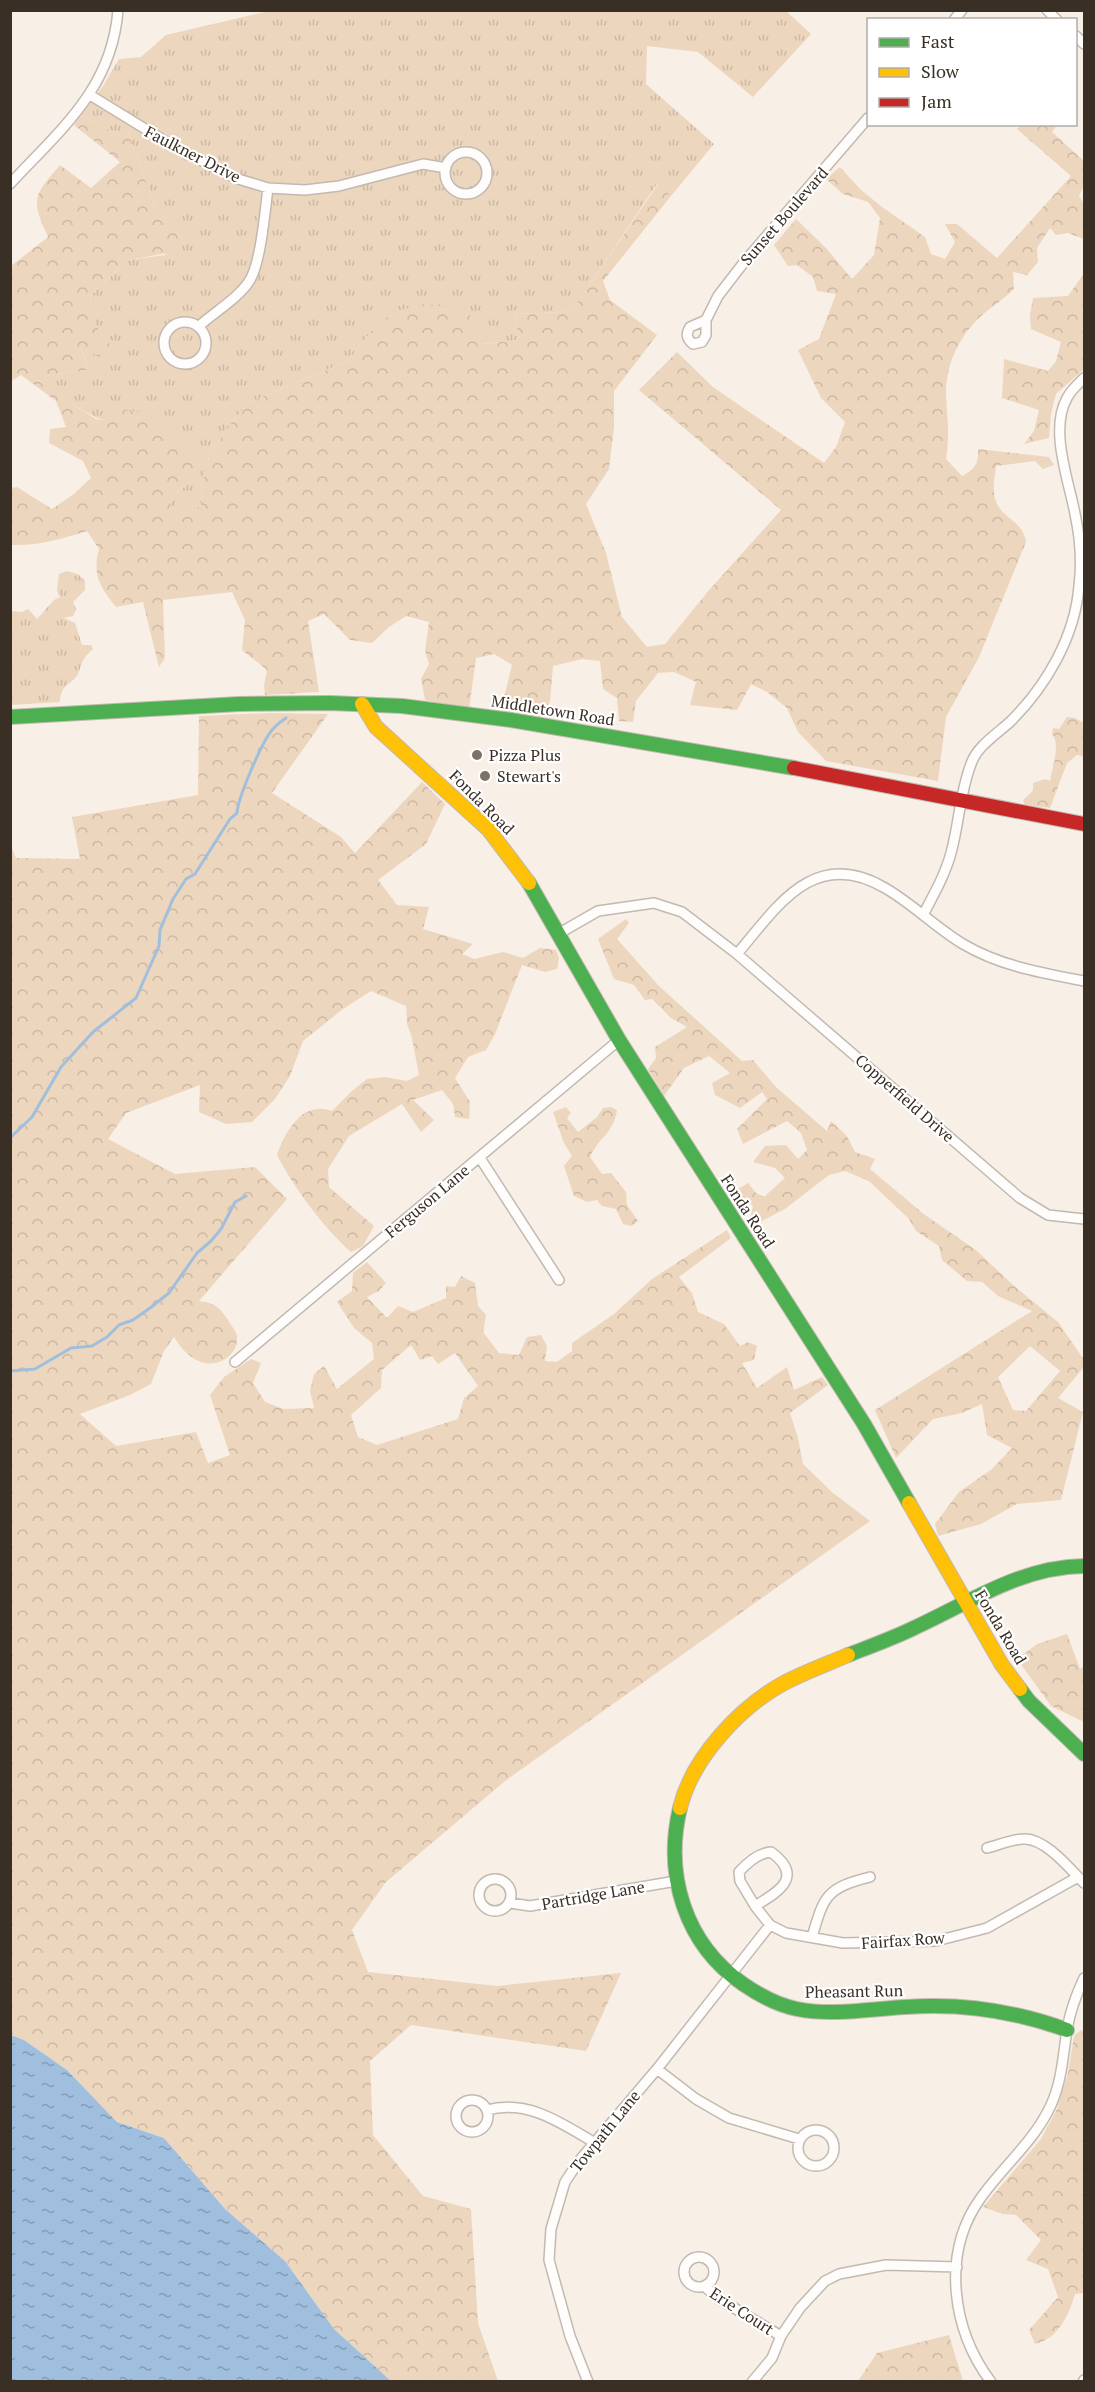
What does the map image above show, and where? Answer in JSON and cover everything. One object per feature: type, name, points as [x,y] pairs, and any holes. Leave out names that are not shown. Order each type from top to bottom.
[{"type":"street","points":[[10,184],[90,95],[109,55],[118,10]]},
{"type":"street","name":"Faulkner Drive","points":[[90,95],[173,146],[235,178],[268,188],[305,190],[339,186],[423,164],[446,168]]},
{"type":"street","name":"Sunset Boulevard","points":[[706,320],[718,296],[745,261],[867,119]]},
{"type":"street","points":[[471,153],[484,161],[487,177],[478,191],[462,194],[448,184],[446,168],[455,155],[471,153]]},
{"type":"street","points":[[198,327],[234,297],[250,280],[256,262],[268,188]]},
{"type":"street","points":[[180,322],[191,323],[198,327],[205,338],[203,354],[189,364],[173,361],[164,347],[167,331],[180,322]]},
{"type":"street","points":[[923,915],[941,880],[951,852],[971,762],[1028,703],[1051,670],[1070,627],[1082,587],[1080,543],[1060,435],[1063,409],[1067,398],[1084,378]]},
{"type":"street","name":"Middletown Road","points":[[10,717],[240,704],[326,702],[362,704],[496,718],[640,740],[1084,824]]},
{"type":"street","name":"Fonda Road","points":[[362,704],[376,727],[447,790],[505,849],[531,887],[619,1040],[864,1424],[1002,1665],[1029,1701],[1084,1754]]},
{"type":"street","points":[[737,954],[805,882],[830,875],[851,876],[875,883],[961,943],[982,954],[1026,970],[1084,981]]},
{"type":"street","name":"Copperfield Drive","points":[[558,934],[598,911],[654,903],[682,912],[737,954],[1020,1198],[1048,1215],[1084,1219]]},
{"type":"street","name":"Ferguson Lane","points":[[235,1362],[619,1040]]},
{"type":"street","points":[[480,1158],[559,1280]]},
{"type":"street","name":"Pheasant Run","points":[[1067,2030],[1032,2017],[976,2009],[923,2006],[818,2011],[798,2009],[761,1997],[731,1975],[712,1957],[695,1934],[681,1903],[676,1881],[674,1851],[680,1804],[696,1767],[723,1732],[782,1684],[829,1662],[904,1633],[1024,1576],[1071,1565],[1084,1566]]},
{"type":"street","points":[[987,1848],[1021,1838],[1032,1839],[1044,1845],[1081,1880]]},
{"type":"street","points":[[731,1975],[770,1925],[755,1906],[740,1881],[739,1872],[745,1865],[771,1852],[777,1856],[785,1869],[787,1880],[781,1890],[755,1906]]},
{"type":"street","points":[[812,1937],[826,1898],[847,1883],[870,1877]]},
{"type":"street","name":"Fairfax Row","points":[[770,1925],[786,1933],[843,1943],[936,1941],[971,1933],[1002,1920],[1081,1880]]},
{"type":"street","name":"Partridge Lane","points":[[510,1903],[530,1905],[676,1881]]},
{"type":"street","name":"Towpath Lane","points":[[588,2382],[570,2337],[549,2260],[549,2243],[559,2198],[565,2181],[731,1975]]},
{"type":"street","points":[[991,2382],[967,2341],[958,2312],[957,2266],[961,2238],[980,2198],[1034,2137],[1052,2104],[1063,2064],[1067,2030],[1076,1996],[1084,1978]]},
{"type":"street","points":[[657,2068],[696,2099],[729,2118],[800,2139]]},
{"type":"street","points":[[487,2110],[504,2105],[530,2109],[556,2120],[595,2143]]},
{"type":"street","points":[[808,2131],[825,2132],[833,2142],[831,2159],[821,2166],[808,2165],[799,2157],[797,2145],[800,2139],[808,2131]]},
{"type":"street","points":[[752,2382],[772,2358],[781,2336],[815,2290],[839,2274],[886,2265],[957,2266]]},
{"type":"street","name":"Erie Court","points":[[704,2286],[719,2299],[781,2336]]},
{"type":"green space","points":[[273,10],[785,10],[811,34],[753,97],[698,52],[647,46],[646,84],[714,144],[671,196],[657,184],[576,305],[563,312],[515,314],[519,340],[482,344],[377,324],[348,361],[248,403],[228,427],[209,456],[201,488],[202,505],[185,514],[169,508],[172,496],[191,482],[110,422],[81,409],[36,379],[88,370],[80,345],[113,348],[93,319],[91,295],[128,260],[165,255],[182,237],[155,207],[128,132],[119,135],[81,115],[103,86],[119,59],[141,57],[166,35]]},
{"type":"green space","points":[[81,115],[119,135],[128,132],[155,207],[182,237],[174,252],[128,260],[91,295],[93,318],[103,336],[114,348],[99,357],[80,346],[88,370],[55,374],[37,380],[50,386],[96,419],[110,421],[118,408],[148,414],[197,452],[191,482],[172,496],[170,508],[185,514],[202,505],[201,488],[209,456],[228,427],[248,403],[348,361],[377,324],[396,311],[425,304],[447,307],[470,315],[482,333],[483,344],[519,340],[515,314],[563,312],[576,305],[658,184],[671,196],[603,281],[610,300],[657,335],[614,391],[614,427],[609,469],[586,504],[606,553],[622,617],[647,647],[665,644],[710,589],[781,510],[639,390],[677,352],[713,387],[824,463],[836,447],[845,422],[821,398],[798,350],[819,339],[836,294],[817,291],[813,277],[797,265],[788,266],[774,245],[796,219],[826,248],[852,279],[874,255],[880,218],[868,202],[843,194],[826,179],[840,167],[860,189],[925,237],[931,254],[945,259],[955,242],[945,224],[957,224],[997,258],[1071,176],[1017,129],[1020,126],[1056,126],[1052,132],[1084,161],[1084,185],[1079,196],[1084,204],[1084,239],[1068,233],[1056,235],[1050,228],[1037,248],[1038,262],[1027,275],[1013,272],[1014,289],[971,327],[954,353],[948,373],[946,459],[962,476],[975,466],[978,449],[1049,457],[1054,465],[1043,469],[1035,461],[996,466],[995,499],[1004,514],[1021,529],[1026,542],[979,657],[946,717],[938,781],[826,761],[798,732],[787,708],[767,692],[751,684],[737,710],[690,705],[696,682],[674,672],[658,673],[636,701],[633,722],[619,721],[617,698],[603,689],[600,661],[582,659],[553,666],[550,701],[543,718],[500,714],[512,665],[494,654],[476,658],[469,709],[425,700],[421,679],[429,664],[425,651],[429,622],[406,616],[389,627],[372,643],[350,640],[324,614],[308,621],[319,692],[265,695],[267,670],[242,650],[245,620],[232,592],[163,600],[165,658],[159,667],[143,602],[116,607],[99,580],[96,566],[99,549],[87,531],[40,543],[11,545],[11,488],[17,487],[52,509],[74,494],[91,478],[83,461],[49,443],[50,429],[66,427],[56,401],[21,375],[10,382],[11,266],[48,237],[37,205],[40,191],[60,165],[91,188],[120,162],[74,125]]},
{"type":"green space","points":[[1084,273],[1084,369],[1056,394],[1049,438],[1024,444],[1034,431],[1039,410],[1002,398],[1004,359],[1048,371],[1056,361],[1061,342],[1031,329],[1030,315],[1033,298],[1068,296]]},
{"type":"green space","points":[[67,571],[78,574],[85,581],[85,590],[73,602],[76,609],[73,616],[64,618],[75,623],[82,645],[91,645],[93,649],[85,658],[76,677],[62,691],[60,702],[11,705],[11,611],[22,612],[28,609],[37,619],[54,600],[60,597],[57,590],[59,574]]},
{"type":"green space","points":[[270,713],[328,714],[272,793],[341,837],[355,853],[422,782],[445,804],[426,844],[378,880],[397,905],[429,907],[423,929],[473,944],[462,954],[474,959],[503,952],[523,958],[540,948],[556,950],[559,958],[557,969],[545,972],[522,965],[495,1034],[486,1050],[468,1057],[455,1078],[470,1102],[469,1119],[455,1117],[453,1104],[442,1090],[413,1100],[434,1120],[421,1132],[402,1104],[349,1136],[328,1169],[329,1187],[374,1226],[363,1246],[351,1252],[310,1206],[277,1155],[290,1128],[304,1114],[312,1110],[332,1111],[367,1079],[385,1077],[407,1081],[419,1075],[407,1024],[406,1006],[371,991],[343,1009],[303,1041],[290,1076],[275,1099],[252,1122],[226,1124],[199,1112],[200,1085],[126,1113],[108,1139],[175,1174],[255,1167],[287,1199],[199,1301],[219,1308],[235,1330],[237,1343],[231,1354],[214,1363],[201,1362],[185,1352],[174,1337],[164,1351],[151,1384],[130,1395],[80,1414],[116,1446],[196,1432],[208,1463],[230,1455],[210,1395],[224,1377],[251,1359],[261,1363],[253,1383],[265,1402],[284,1409],[314,1408],[310,1391],[314,1374],[324,1366],[337,1389],[374,1359],[372,1343],[354,1328],[337,1302],[352,1291],[353,1273],[367,1262],[386,1283],[379,1291],[367,1297],[387,1318],[398,1306],[413,1312],[446,1298],[446,1286],[455,1287],[461,1276],[475,1283],[478,1306],[486,1315],[483,1332],[499,1353],[519,1355],[527,1337],[541,1335],[547,1346],[545,1361],[557,1362],[572,1351],[572,1343],[614,1314],[652,1279],[727,1230],[731,1238],[679,1277],[692,1293],[698,1312],[724,1324],[740,1346],[748,1342],[757,1346],[754,1360],[742,1363],[757,1388],[787,1367],[794,1390],[822,1377],[828,1385],[790,1413],[803,1464],[833,1493],[870,1521],[505,1781],[386,1882],[352,1930],[368,1972],[497,1986],[621,1973],[586,2051],[411,2025],[370,2061],[373,2135],[423,2196],[471,2209],[478,2323],[498,2381],[391,2381],[334,2329],[285,2261],[225,2209],[164,2138],[117,2122],[67,2070],[24,2040],[11,2035],[10,844],[16,858],[80,859],[72,817],[198,795],[199,716]],"holes":[[[411,1345],[420,1360],[432,1356],[438,1364],[455,1353],[478,1386],[464,1398],[458,1419],[377,1445],[358,1437],[351,1415],[381,1388],[382,1370]]]},
{"type":"green space","points":[[1067,717],[1082,722],[1084,720],[1084,761],[1082,756],[1077,755],[1067,763],[1050,808],[1025,805],[1023,800],[1033,791],[1033,783],[1045,779],[1050,781],[1056,750],[1052,734],[1053,728],[1059,729]]},
{"type":"green space","points":[[626,919],[629,923],[617,939],[659,986],[742,1061],[753,1060],[776,1087],[827,1131],[831,1121],[847,1136],[855,1152],[875,1159],[870,1169],[925,1215],[976,1250],[1013,1285],[1058,1322],[1084,1357],[1084,1367],[1058,1398],[1083,1412],[1061,1500],[1017,1504],[981,1524],[938,1536],[935,1524],[959,1492],[992,1469],[1012,1448],[987,1435],[982,1404],[962,1413],[933,1419],[896,1458],[875,1410],[1032,1311],[998,1296],[982,1282],[967,1281],[942,1260],[939,1246],[916,1231],[909,1219],[869,1181],[845,1171],[829,1175],[785,1209],[758,1223],[750,1219],[753,1206],[748,1200],[739,1198],[738,1189],[748,1183],[756,1193],[764,1197],[785,1178],[775,1168],[753,1162],[765,1146],[786,1145],[798,1159],[807,1150],[801,1133],[787,1121],[743,1144],[737,1129],[767,1099],[762,1092],[740,1108],[715,1095],[712,1083],[730,1073],[709,1056],[684,1068],[664,1096],[648,1069],[656,1058],[655,1047],[687,1027],[671,1018],[652,999],[645,1000],[634,985],[614,979],[598,939]],"holes":[[[1030,1346],[1060,1371],[1026,1411],[1013,1410],[998,1377]]]},
{"type":"green space","points":[[566,1107],[571,1113],[567,1118],[578,1132],[597,1117],[603,1108],[611,1107],[617,1110],[612,1125],[590,1157],[602,1174],[611,1173],[626,1192],[627,1205],[638,1221],[632,1226],[623,1224],[616,1209],[602,1206],[597,1200],[587,1202],[574,1196],[564,1166],[572,1156],[564,1143],[553,1112]]},
{"type":"green space","points":[[1067,1634],[1080,1669],[1084,1666],[1084,1722],[1051,1706],[1017,1659],[1037,1644]]},
{"type":"green space","points":[[1081,2030],[1084,2032],[1084,2293],[1075,2294],[1066,2318],[1056,2332],[1035,2344],[1029,2330],[1058,2297],[1048,2269],[1026,2260],[1041,2240],[1016,2215],[1003,2214],[983,2207],[1041,2139],[1057,2109],[1068,2073],[1074,2036]]},
{"type":"green space","points":[[949,2335],[963,2381],[858,2381],[877,2353]]},
{"type":"water","points":[[11,2035],[24,2040],[67,2070],[117,2122],[164,2138],[225,2209],[285,2261],[334,2329],[391,2381],[11,2381]]},
{"type":"waterway","points":[[10,1138],[32,1117],[61,1067],[93,1032],[136,998],[159,946],[160,930],[173,899],[186,879],[195,874],[230,819],[237,813],[245,785],[265,741],[272,730],[286,718]]},
{"type":"waterway","points":[[10,1371],[35,1369],[71,1348],[92,1346],[107,1337],[119,1325],[133,1320],[150,1308],[169,1293],[197,1253],[221,1229],[235,1202],[246,1196]]},
{"type":"traffic: fast","points":[[10,717],[239,704],[330,703],[402,706],[511,720],[794,768]]},
{"type":"traffic: fast","points":[[529,883],[619,1040],[864,1424],[909,1503]]},
{"type":"traffic: fast","points":[[848,1655],[899,1635],[1018,1579],[1039,1572],[1084,1566]]},
{"type":"traffic: fast","points":[[1020,1689],[1029,1701],[1084,1754]]},
{"type":"traffic: fast","points":[[680,1808],[675,1858],[684,1906],[693,1928],[706,1949],[723,1968],[755,1992],[782,2005],[810,2011],[837,2012],[947,2006],[1008,2013],[1067,2030]]},
{"type":"traffic: slow","points":[[362,704],[376,727],[488,829],[529,883]]},
{"type":"traffic: slow","points":[[909,1503],[1002,1665],[1020,1689]]},
{"type":"traffic: slow","points":[[680,1808],[695,1771],[720,1736],[735,1720],[767,1693],[784,1683],[848,1655]]},
{"type":"traffic: jam","points":[[794,768],[1084,824]]},
{"type":"place","name":"Pizza Plus","points":[[477,755]]},
{"type":"place","name":"Stewart's","points":[[485,776]]}]
